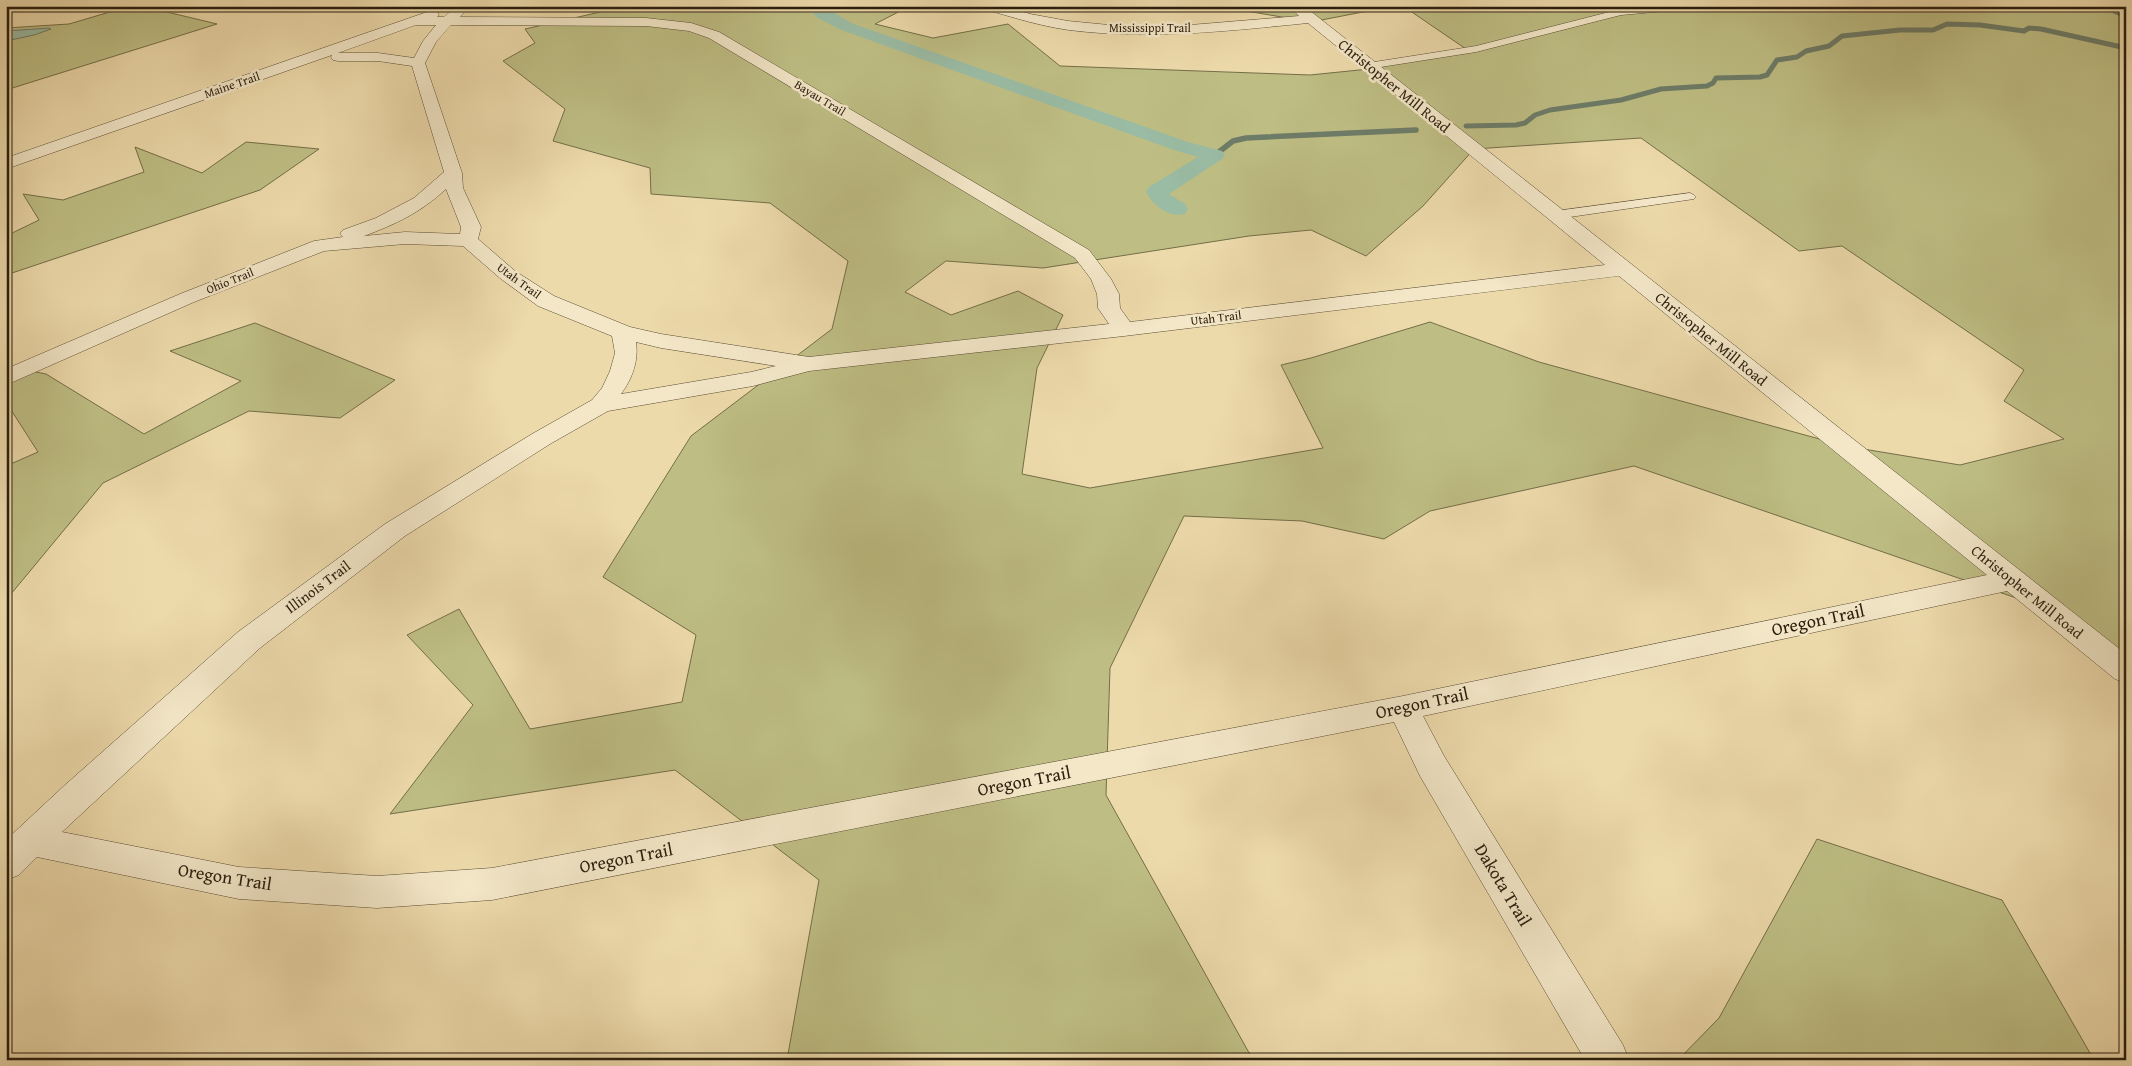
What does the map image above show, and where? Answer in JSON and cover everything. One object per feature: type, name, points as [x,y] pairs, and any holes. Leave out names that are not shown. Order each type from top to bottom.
[{"type":"street","points":[[418,63],[425,56],[425,50],[448,13],[465,6]]},
{"type":"street","name":"Mississippi Trail","points":[[989,6],[1042,20],[1112,29],[1178,29],[1304,13]]},
{"type":"street","name":"Maine Trail","points":[[6,164],[299,62],[417,14],[448,13]]},
{"type":"street","name":"Bayau Trail","points":[[448,13],[646,22],[692,27],[714,35],[1082,254],[1094,266],[1106,289],[1110,308],[1124,329]]},
{"type":"street","name":"Christopher Mill Road","points":[[1304,13],[2126,672]]},
{"type":"street","points":[[299,62],[372,56],[392,57],[418,63]]},
{"type":"street","points":[[418,63],[453,173],[454,188],[471,227],[468,241]]},
{"type":"street","points":[[321,245],[383,222],[421,202],[453,173]]},
{"type":"street","name":"Ohio Trail","points":[[6,378],[187,298],[321,245],[405,238],[468,241]]},
{"type":"street","name":"Utah Trail","points":[[468,241],[508,274],[546,301],[623,332],[661,341],[810,364]]},
{"type":"street","name":"Utah Trail","points":[[601,405],[753,379],[810,364],[1124,329],[1623,268]]},
{"type":"street","name":"Illinois Trail","points":[[6,864],[77,794],[249,640],[346,565],[436,504],[541,439],[601,405],[613,389],[622,370],[626,353],[623,332]]},
{"type":"street","name":"Oregon Trail","points":[[31,841],[238,883],[377,892],[492,884],[1403,708],[2012,580]]},
{"type":"street","name":"Dakota Trail","points":[[1403,708],[1432,766],[1608,1060]]},
{"type":"lane","points":[[1368,66],[1476,49],[1621,12],[1687,6]]},
{"type":"lane","points":[[1556,215],[1690,197]]},
{"type":"green space","points":[[130,6],[142,6],[217,24],[6,90],[6,28],[69,24]]},
{"type":"green space","points":[[627,6],[862,6],[868,8],[910,6],[875,24],[933,38],[1008,24],[1060,66],[1310,75],[1369,69],[1466,49],[1403,6],[2126,6],[2126,672],[2048,609],[1634,466],[1430,511],[1384,539],[1302,521],[1184,516],[1110,668],[1106,795],[1253,1060],[787,1060],[819,880],[675,770],[390,814],[473,705],[407,635],[459,609],[530,729],[682,702],[696,635],[603,577],[691,436],[832,329],[848,261],[770,203],[651,194],[650,168],[553,141],[565,109],[503,61],[535,43],[525,29]],"holes":[[[1641,138],[1799,251],[1842,246],[2024,370],[2004,401],[2064,439],[1960,465],[1845,446],[1539,362],[1430,322],[1311,358],[1281,365],[1323,448],[1090,488],[1022,474],[1037,368],[1063,315],[1018,291],[951,315],[905,292],[946,261],[1043,268],[1249,236],[1311,230],[1366,256],[1423,206],[1474,149]]]},
{"type":"green space","points":[[1217,6],[1394,6],[1311,22]]},
{"type":"green space","points":[[246,142],[319,149],[260,190],[6,275],[6,236],[39,220],[23,194],[63,200],[144,172],[135,147],[202,173]]},
{"type":"green space","points":[[255,323],[395,380],[340,418],[249,411],[103,483],[6,600],[6,466],[38,452],[6,402],[6,366],[46,374],[144,434],[241,381],[170,351]]},
{"type":"green space","points":[[1817,839],[2002,900],[2094,1060],[1678,1060],[1719,1018]]},
{"type":"shaded area","points":[[51,29],[34,35],[6,41],[6,31]]},
{"type":"waterway","points":[[813,6],[824,15],[845,26],[1181,146],[1215,155],[1157,192],[1161,199],[1177,209]]},
{"type":"waterway","points":[[2102,6],[2126,16]]},
{"type":"waterway","points":[[1466,126],[1516,125],[1525,123],[1535,115],[1550,110],[1621,100],[1661,89],[1707,86],[1713,83],[1716,78],[1760,77],[1767,75],[1777,60],[1797,57],[1806,51],[1829,46],[1842,36],[1900,30],[1933,30],[1947,24],[1980,25],[2024,31],[2029,28],[2041,29],[2126,48]]},
{"type":"waterway","points":[[1215,155],[1233,141],[1246,138],[1416,130]]}]
